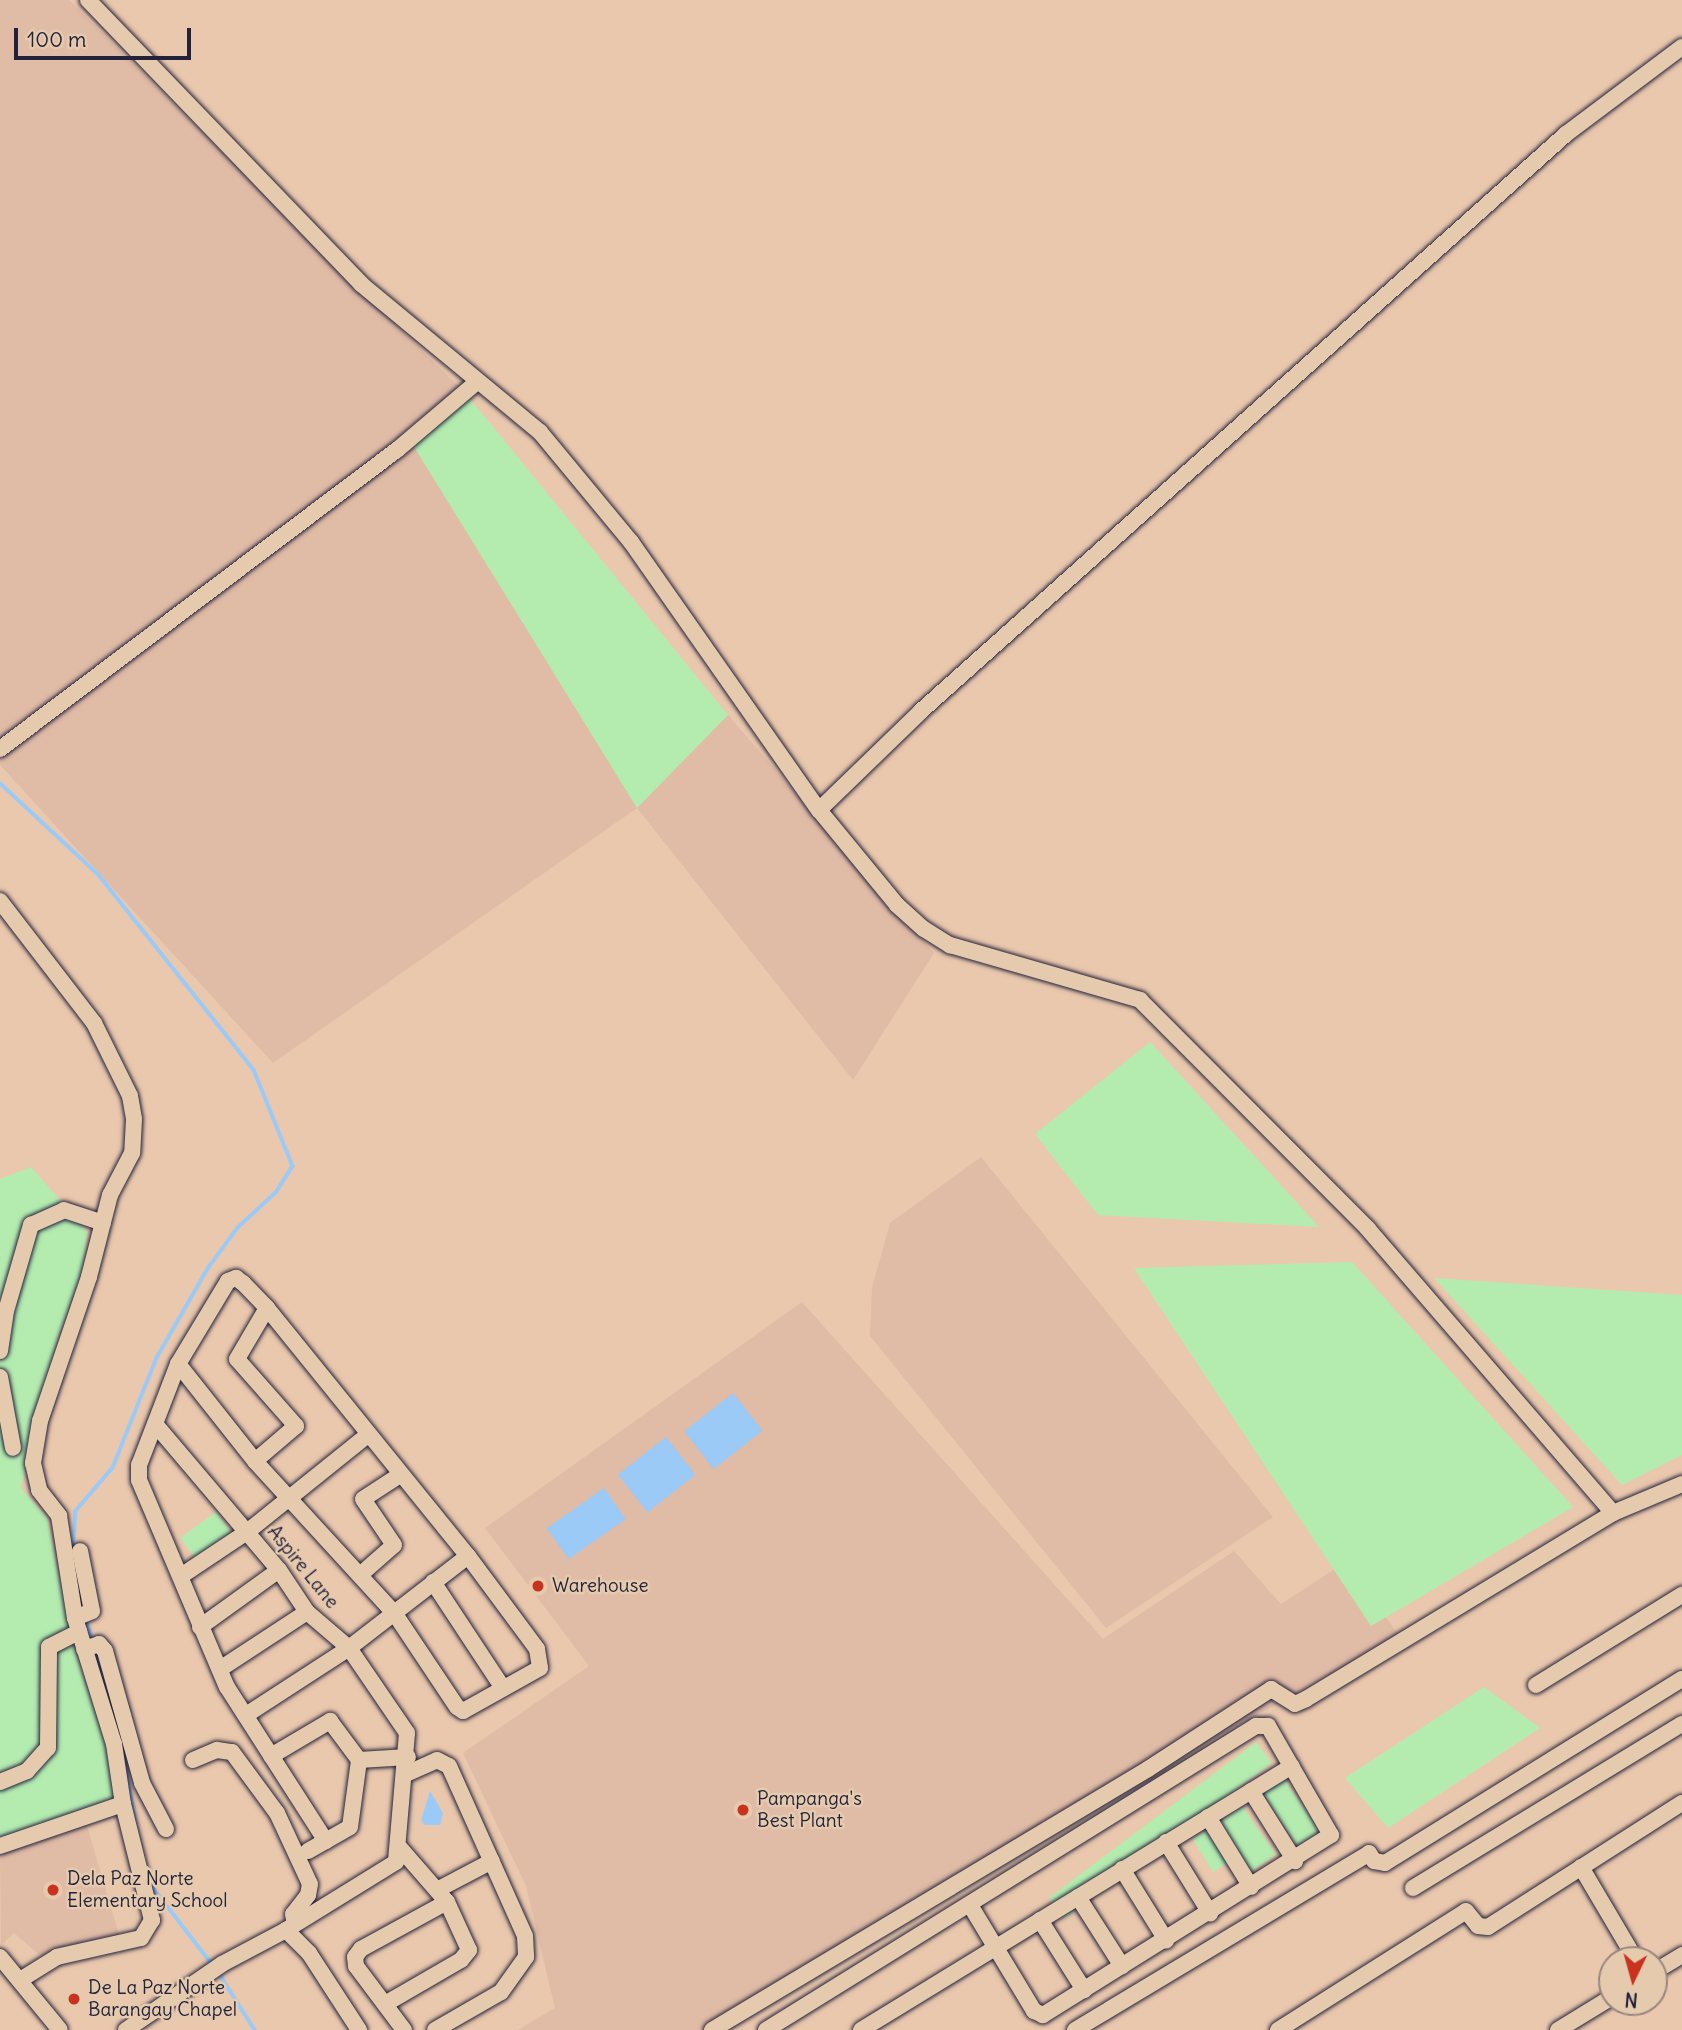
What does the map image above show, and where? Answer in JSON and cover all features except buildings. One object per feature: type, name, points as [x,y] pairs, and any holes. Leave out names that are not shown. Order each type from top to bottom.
[{"type":"street","points":[[88,0],[290,214],[361,284],[540,432],[631,542],[819,810],[897,905],[923,929],[950,945],[1124,992],[1156,1013],[1368,1228],[1613,1513]]},
{"type":"street","points":[[819,810],[921,712],[1566,134],[1682,47]]},
{"type":"street","points":[[0,749],[397,450],[477,382]]},
{"type":"street","points":[[0,901],[94,1023],[130,1096],[134,1143],[103,1223],[34,1447],[35,1481],[59,1517],[76,1575],[80,1621],[142,1783],[166,1829]]},
{"type":"street","points":[[0,1351],[6,1311],[31,1225],[64,1210],[103,1223]]},
{"type":"street","points":[[178,1364],[286,1500],[395,1614],[457,1707],[463,1710],[540,1668],[541,1657],[468,1556],[267,1308],[232,1278],[178,1364],[139,1465],[139,1480],[220,1669],[271,1756],[326,1841]]},
{"type":"street","points":[[255,1461],[296,1426],[237,1359],[267,1308]]},
{"type":"street","points":[[0,1377],[13,1448]]},
{"type":"street","name":"Aspire Lane","points":[[155,1424],[279,1570],[307,1612],[349,1648],[407,1733],[400,1848]]},
{"type":"street","points":[[181,1576],[247,1532],[369,1434]]},
{"type":"street","points":[[359,1575],[394,1545],[363,1499],[400,1475]]},
{"type":"street","points":[[712,2030],[1148,1769],[1271,1689],[1295,1704],[1306,1699],[1613,1513],[1682,1484]]},
{"type":"street","points":[[76,1575],[80,1551]]},
{"type":"street","points":[[246,1715],[349,1648],[468,1556]]},
{"type":"street","points":[[201,1627],[279,1570]]},
{"type":"street","points":[[433,1582],[502,1688]]},
{"type":"street","points":[[1536,1685],[1682,1595]]},
{"type":"street","points":[[220,1669],[307,1612]]},
{"type":"street","points":[[0,1782],[27,1771],[48,1748],[49,1647],[80,1621]]},
{"type":"street","points":[[20,1980],[57,1957],[134,1941],[147,1933],[152,1920],[123,1804],[114,1744],[91,1647]]},
{"type":"street","points":[[1074,2030],[1369,1853],[1374,1861],[1385,1863],[1682,1679]]},
{"type":"street","points":[[271,1756],[330,1721],[359,1760],[350,1827],[308,1851]]},
{"type":"street","points":[[1413,1888],[1682,1724]]},
{"type":"street","points":[[766,2030],[793,2023],[970,1905],[1256,1726],[1268,1726],[1331,1835],[1295,1861],[1043,2014],[1034,2011],[970,1905]]},
{"type":"street","points":[[193,1760],[217,1750],[232,1752],[277,1813],[310,1884],[308,1895],[293,1914],[290,1927],[359,2030]]},
{"type":"street","points":[[359,1760],[407,1766],[438,1760],[449,1766],[525,1936],[526,1957],[502,1992],[435,2030]]},
{"type":"street","points":[[861,2030],[1292,1766]]},
{"type":"street","points":[[1251,1791],[1295,1861]]},
{"type":"street","points":[[1278,2030],[1466,1911],[1478,1926],[1488,1927],[1682,1803]]},
{"type":"street","points":[[0,1846],[123,1804]]},
{"type":"street","points":[[1208,1817],[1251,1887]]},
{"type":"street","points":[[1166,1842],[1210,1913]]},
{"type":"street","points":[[126,2030],[218,1968],[389,1869],[400,1848],[442,1896],[469,1950],[461,1960],[384,2004]]},
{"type":"street","points":[[404,2030],[356,1966],[355,1957],[360,1949],[492,1861]]},
{"type":"street","points":[[1581,1867],[1628,1946]]},
{"type":"street","points":[[1122,1869],[1166,1940]]},
{"type":"street","points":[[1078,1896],[1122,1966]]},
{"type":"street","points":[[1040,1920],[1084,1990]]},
{"type":"street","points":[[0,1957],[60,2030]]},
{"type":"street","points":[[1558,2030],[1598,2006]]},
{"type":"shaded area","points":[[0,0],[69,0],[467,395],[637,807],[728,715],[934,953],[853,1080],[637,808],[273,1063],[0,765]]},
{"type":"shaded area","points":[[981,1157],[1273,1517],[1106,1628],[870,1336],[872,1288],[890,1223]]},
{"type":"shaded area","points":[[802,1302],[1103,1639],[1234,1551],[1281,1604],[1344,1563],[1400,1636],[890,1918],[711,2030],[518,2030],[555,2008],[526,1886],[463,1753],[589,1666],[485,1528]]},
{"type":"shaded area","name":"Dela Paz Norte Elementary School","points":[[85,1819],[120,1938],[43,1958],[14,1933],[1,1945],[0,1848]]},
{"type":"green space","points":[[467,395],[728,715],[637,808],[411,442]]},
{"type":"green space","points":[[1150,1042],[1319,1227],[1098,1215],[1035,1134]]},
{"type":"green space","points":[[31,1167],[87,1231],[84,1266],[57,1341],[21,1488],[47,1518],[73,1643],[107,1747],[114,1798],[0,1839],[0,1179]]},
{"type":"green space","points":[[1352,1262],[1573,1507],[1371,1626],[1134,1268]]},
{"type":"green space","points":[[1434,1278],[1682,1295],[1682,1455],[1622,1485]]},
{"type":"green space","points":[[216,1512],[232,1534],[196,1560],[180,1538]]},
{"type":"green space","points":[[1484,1687],[1540,1728],[1388,1828],[1345,1778]]},
{"type":"green space","points":[[1256,1742],[1272,1763],[1065,1919],[1049,1898]]},
{"type":"green space","points":[[1284,1779],[1319,1831],[1298,1846],[1262,1794]]},
{"type":"green space","points":[[1242,1806],[1276,1854],[1252,1871],[1218,1823]]},
{"type":"green space","points":[[1207,1830],[1228,1863],[1213,1872],[1193,1839]]},
{"type":"water","points":[[733,1393],[763,1431],[714,1469],[684,1431]]},
{"type":"water","points":[[666,1437],[696,1475],[647,1512],[618,1475]]},
{"type":"water","points":[[604,1488],[626,1519],[568,1559],[547,1528]]},
{"type":"water","points":[[430,1791],[443,1813],[440,1825],[425,1825],[421,1820]]},
{"type":"waterway","points":[[0,783],[99,875],[254,1070],[293,1166],[277,1192],[238,1228],[208,1269],[157,1358],[113,1468],[76,1511],[73,1552]]},
{"type":"waterway","points":[[85,1617],[93,1640]]},
{"type":"waterway","points":[[96,1651],[102,1670]]},
{"type":"waterway","points":[[121,1735],[135,1820]]},
{"type":"waterway","points":[[151,1885],[212,1964]]},
{"type":"waterway","points":[[219,1973],[255,2030]]},
{"type":"place","name":"Warehouse","points":[[538,1586]]},
{"type":"place","name":"Pampanga's Best Plant","points":[[743,1810]]},
{"type":"place","name":"Dela Paz Norte Elementary School","points":[[53,1890]]},
{"type":"place","name":"De La Paz Norte Barangay Chapel","points":[[74,1999]]}]
